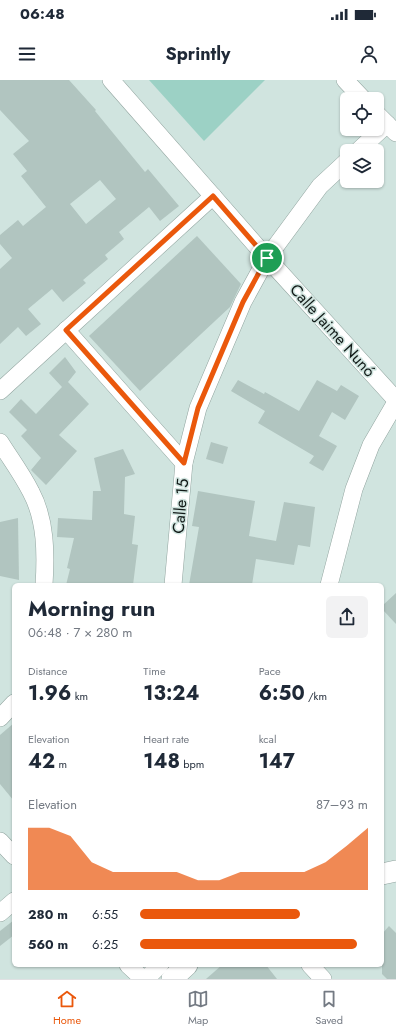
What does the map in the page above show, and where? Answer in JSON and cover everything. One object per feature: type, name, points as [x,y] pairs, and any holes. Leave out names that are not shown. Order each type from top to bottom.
[{"type":"street","name":"Calle Jaime Nunó","points":[[111,80],[267,258],[396,401]]},
{"type":"street","points":[[345,80],[356,92]]},
{"type":"street","points":[[366,144],[387,124]]},
{"type":"street","name":"Calle 15","points":[[173,583],[184,463],[198,408],[243,302],[267,258],[320,186],[340,167]]},
{"type":"street","points":[[0,391],[213,196]]},
{"type":"street","points":[[66,330],[184,463]]},
{"type":"street","points":[[330,583],[354,489],[371,446],[396,401]]},
{"type":"street","points":[[0,442],[32,493],[40,518],[45,539],[44,583]]},
{"type":"street","points":[[0,718],[12,705]]},
{"type":"street","points":[[0,841],[12,854]]},
{"type":"street","points":[[384,874],[396,871]]},
{"type":"street","points":[[0,913],[12,903]]},
{"type":"street","points":[[130,967],[143,979]]},
{"type":"street","points":[[146,979],[158,967]]},
{"type":"street","points":[[172,979],[185,967]]},
{"type":"street","points":[[312,967],[323,979]]},
{"type":"green space","points":[[149,80],[265,80],[204,141]]},
{"type":"building","points":[[0,80],[69,80],[96,110],[95,111],[145,172],[148,169],[179,206],[160,221],[149,207],[119,232],[124,239],[105,255],[108,259],[83,280],[86,283],[63,302],[52,289],[28,309],[41,324],[26,336],[18,327],[0,344],[0,269],[12,258],[0,244],[0,235],[18,220],[23,226],[46,207],[21,176],[27,171],[13,154],[29,141],[0,110]],"holes":[[[100,180],[116,199],[86,224],[70,204]]]},
{"type":"building","points":[[197,236],[241,284],[230,307],[140,391],[89,336]]},
{"type":"building","points":[[65,357],[76,372],[68,382],[89,404],[59,435],[77,451],[46,485],[31,470],[41,458],[21,436],[27,430],[9,412],[21,399],[36,414],[62,387],[49,373]]},
{"type":"building","points":[[238,380],[264,394],[265,392],[299,411],[317,380],[337,391],[341,385],[359,396],[345,420],[332,412],[319,436],[337,446],[323,471],[309,463],[314,456],[258,423],[265,411],[231,391]]},
{"type":"building","points":[[211,442],[228,447],[223,464],[206,459]]},
{"type":"building","points":[[123,449],[135,474],[125,477],[124,514],[135,516],[132,544],[138,545],[133,583],[66,583],[70,569],[67,568],[74,538],[57,537],[58,518],[92,520],[93,491],[101,491],[94,458]]},
{"type":"building","points":[[198,491],[255,501],[249,536],[276,541],[284,502],[315,507],[310,547],[298,545],[294,565],[256,559],[252,583],[189,583],[199,527],[192,526]]},
{"type":"building","points":[[18,518],[19,580],[0,576],[0,522]]},
{"type":"building","points":[[396,593],[396,624],[384,611],[384,604]]},
{"type":"building","points":[[12,725],[12,799],[0,784],[0,735]]},
{"type":"building","points":[[12,922],[12,937],[0,946],[0,931]]},
{"type":"building","points":[[389,926],[396,933],[396,979],[387,979],[382,974],[382,967],[384,967],[384,932]]},
{"type":"building","points":[[220,967],[268,967],[277,979],[206,979]]},
{"type":"route","points":[[213,196],[267,258],[243,302],[198,408],[184,463],[66,330],[213,196]]}]
